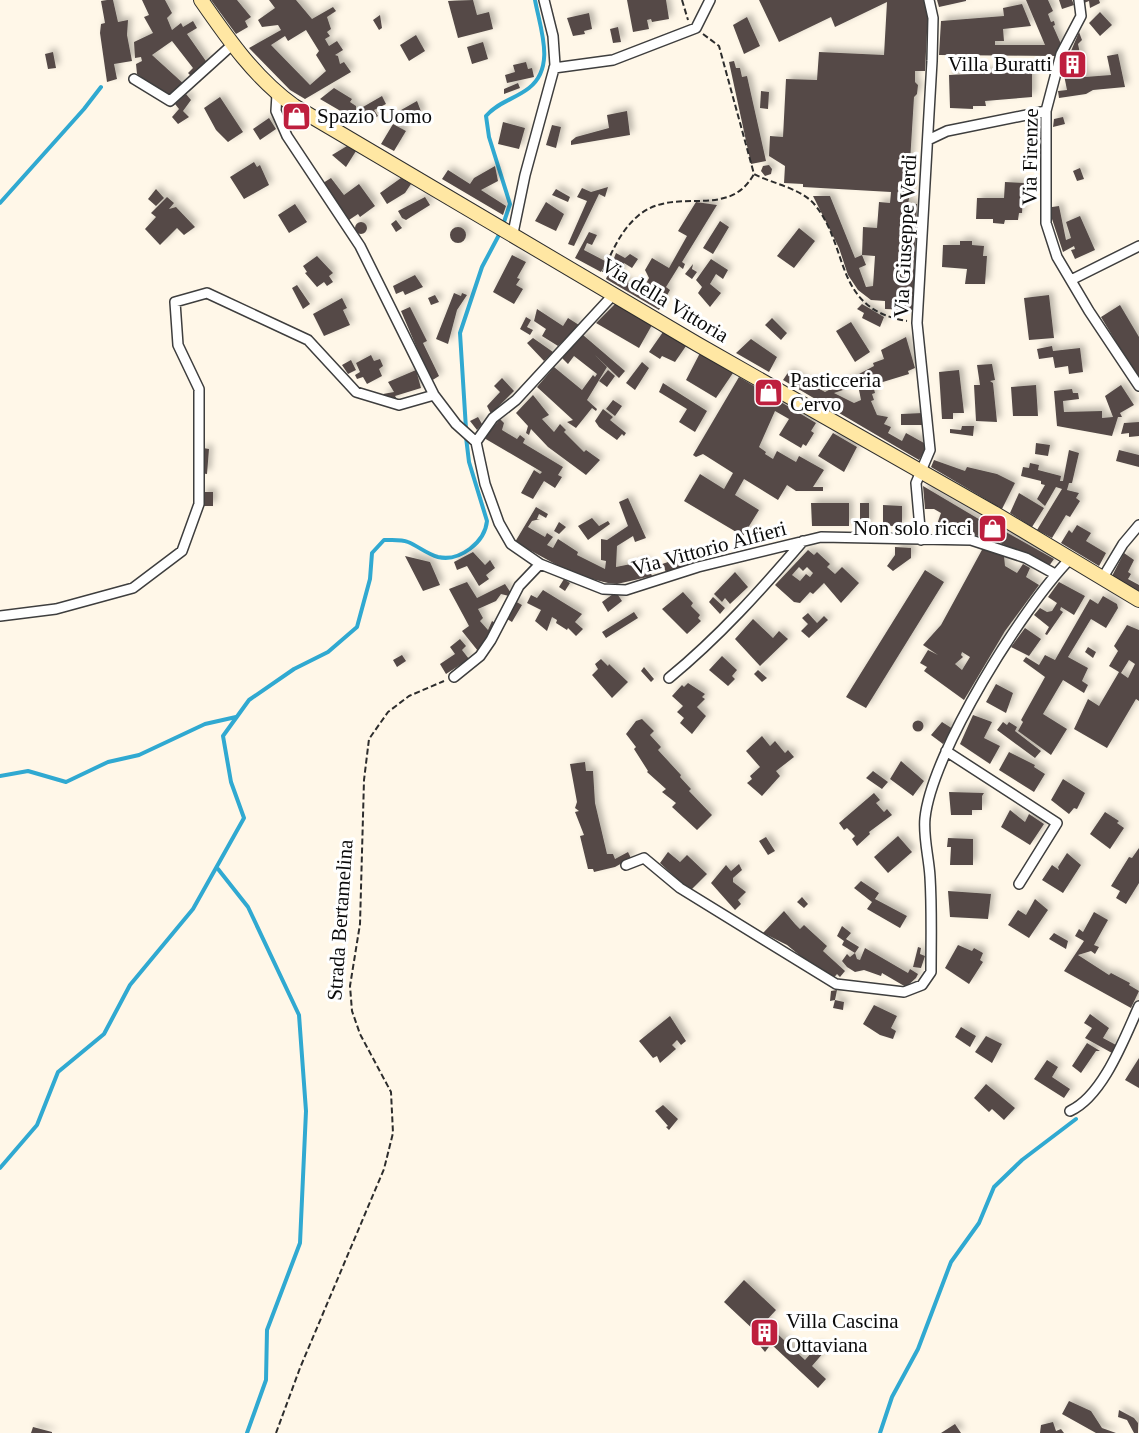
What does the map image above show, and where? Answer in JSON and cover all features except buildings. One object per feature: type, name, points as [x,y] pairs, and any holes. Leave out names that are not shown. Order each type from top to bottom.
[{"type":"street","name":"Via della Vittoria","points":[[201,0],[232,45],[277,94],[613,295],[1139,600]]},
{"type":"street","points":[[503,228],[525,175],[554,68],[553,36],[544,0]]},
{"type":"street","points":[[554,68],[613,60],[696,28],[711,0]]},
{"type":"street","name":"Via Giuseppe Verdi","points":[[921,540],[916,483],[927,462],[930,442],[917,323],[933,29],[929,0]]},
{"type":"street","name":"Via Firenze","points":[[1079,0],[1081,16],[1061,54],[1046,111],[1046,223],[1057,257],[1139,386]]},
{"type":"street","points":[[134,79],[170,100],[232,45]]},
{"type":"street","points":[[277,94],[276,111],[287,136],[360,246],[434,395],[456,424],[476,442],[494,418],[516,400],[613,295]]},
{"type":"street","points":[[928,140],[947,131],[1046,111]]},
{"type":"street","points":[[1071,280],[1139,246]]},
{"type":"street","points":[[0,616],[56,609],[133,588],[182,551],[199,504],[199,389],[178,345],[175,302],[207,294],[308,340],[356,392],[399,405],[434,395]]},
{"type":"street","name":"Via Vittorio Alfieri","points":[[476,442],[485,484],[499,522],[511,544],[540,564],[603,589],[626,590],[698,567],[821,537],[971,540],[1026,558],[1055,574]]},
{"type":"street","points":[[1102,579],[1123,544],[1139,525]]},
{"type":"street","points":[[669,678],[700,653],[753,600],[803,541]]},
{"type":"street","points":[[626,865],[644,858],[680,888],[836,984],[904,992],[922,985],[931,972],[930,878],[925,820],[929,790],[946,751],[1005,647],[1055,574],[1070,559]]},
{"type":"street","points":[[454,677],[480,656],[491,640],[519,586],[540,564]]},
{"type":"street","points":[[946,751],[1057,823],[1019,884]]},
{"type":"street","points":[[1070,1111],[1084,1104],[1098,1085],[1139,1006]]},
{"type":"path","points":[[597,285],[616,242],[640,213],[661,203],[731,198],[747,187],[754,174],[719,46],[696,28],[686,16],[682,0]]},
{"type":"path","points":[[754,174],[800,193],[815,205],[855,293],[876,309],[896,319],[917,323]]},
{"type":"path","name":"Strada Bertamelina","points":[[276,1433],[300,1368],[384,1169],[393,1133],[392,1092],[360,1034],[351,1011],[350,986],[360,924],[364,780],[369,740],[388,712],[409,696],[454,677]]},
{"type":"waterway","points":[[503,225],[510,204],[489,137],[486,116],[496,107],[529,88],[542,69],[544,47],[535,0]]},
{"type":"waterway","points":[[0,203],[101,87]]},
{"type":"waterway","points":[[466,429],[460,333],[482,267],[500,233]]},
{"type":"waterway","points":[[0,1168],[37,1125],[58,1072],[104,1034],[130,985],[193,909],[244,818],[231,782],[223,736],[249,700],[294,669],[328,652],[357,627],[370,579],[372,553],[384,540],[405,541],[434,556],[446,558],[470,549],[482,536],[487,521],[469,462],[466,437]]},
{"type":"waterway","points":[[0,776],[28,771],[66,782],[108,762],[139,755],[205,724],[236,717]]},
{"type":"waterway","points":[[218,869],[248,907],[299,1015],[306,1111],[300,1243],[267,1330],[266,1380],[247,1433]]},
{"type":"waterway","points":[[880,1433],[892,1397],[918,1349],[951,1262],[979,1223],[994,1187],[1022,1160],[1076,1119]]},
{"type":"place","name":"Villa Buratti","points":[[1073,64]]},
{"type":"place","name":"Spazio Uomo","points":[[296,116]]},
{"type":"place","name":"Pasticceria Cervo","points":[[769,392]]},
{"type":"place","name":"Non solo ricci","points":[[993,528]]},
{"type":"place","name":"Villa Cascina Ottaviana","points":[[765,1333]]}]
